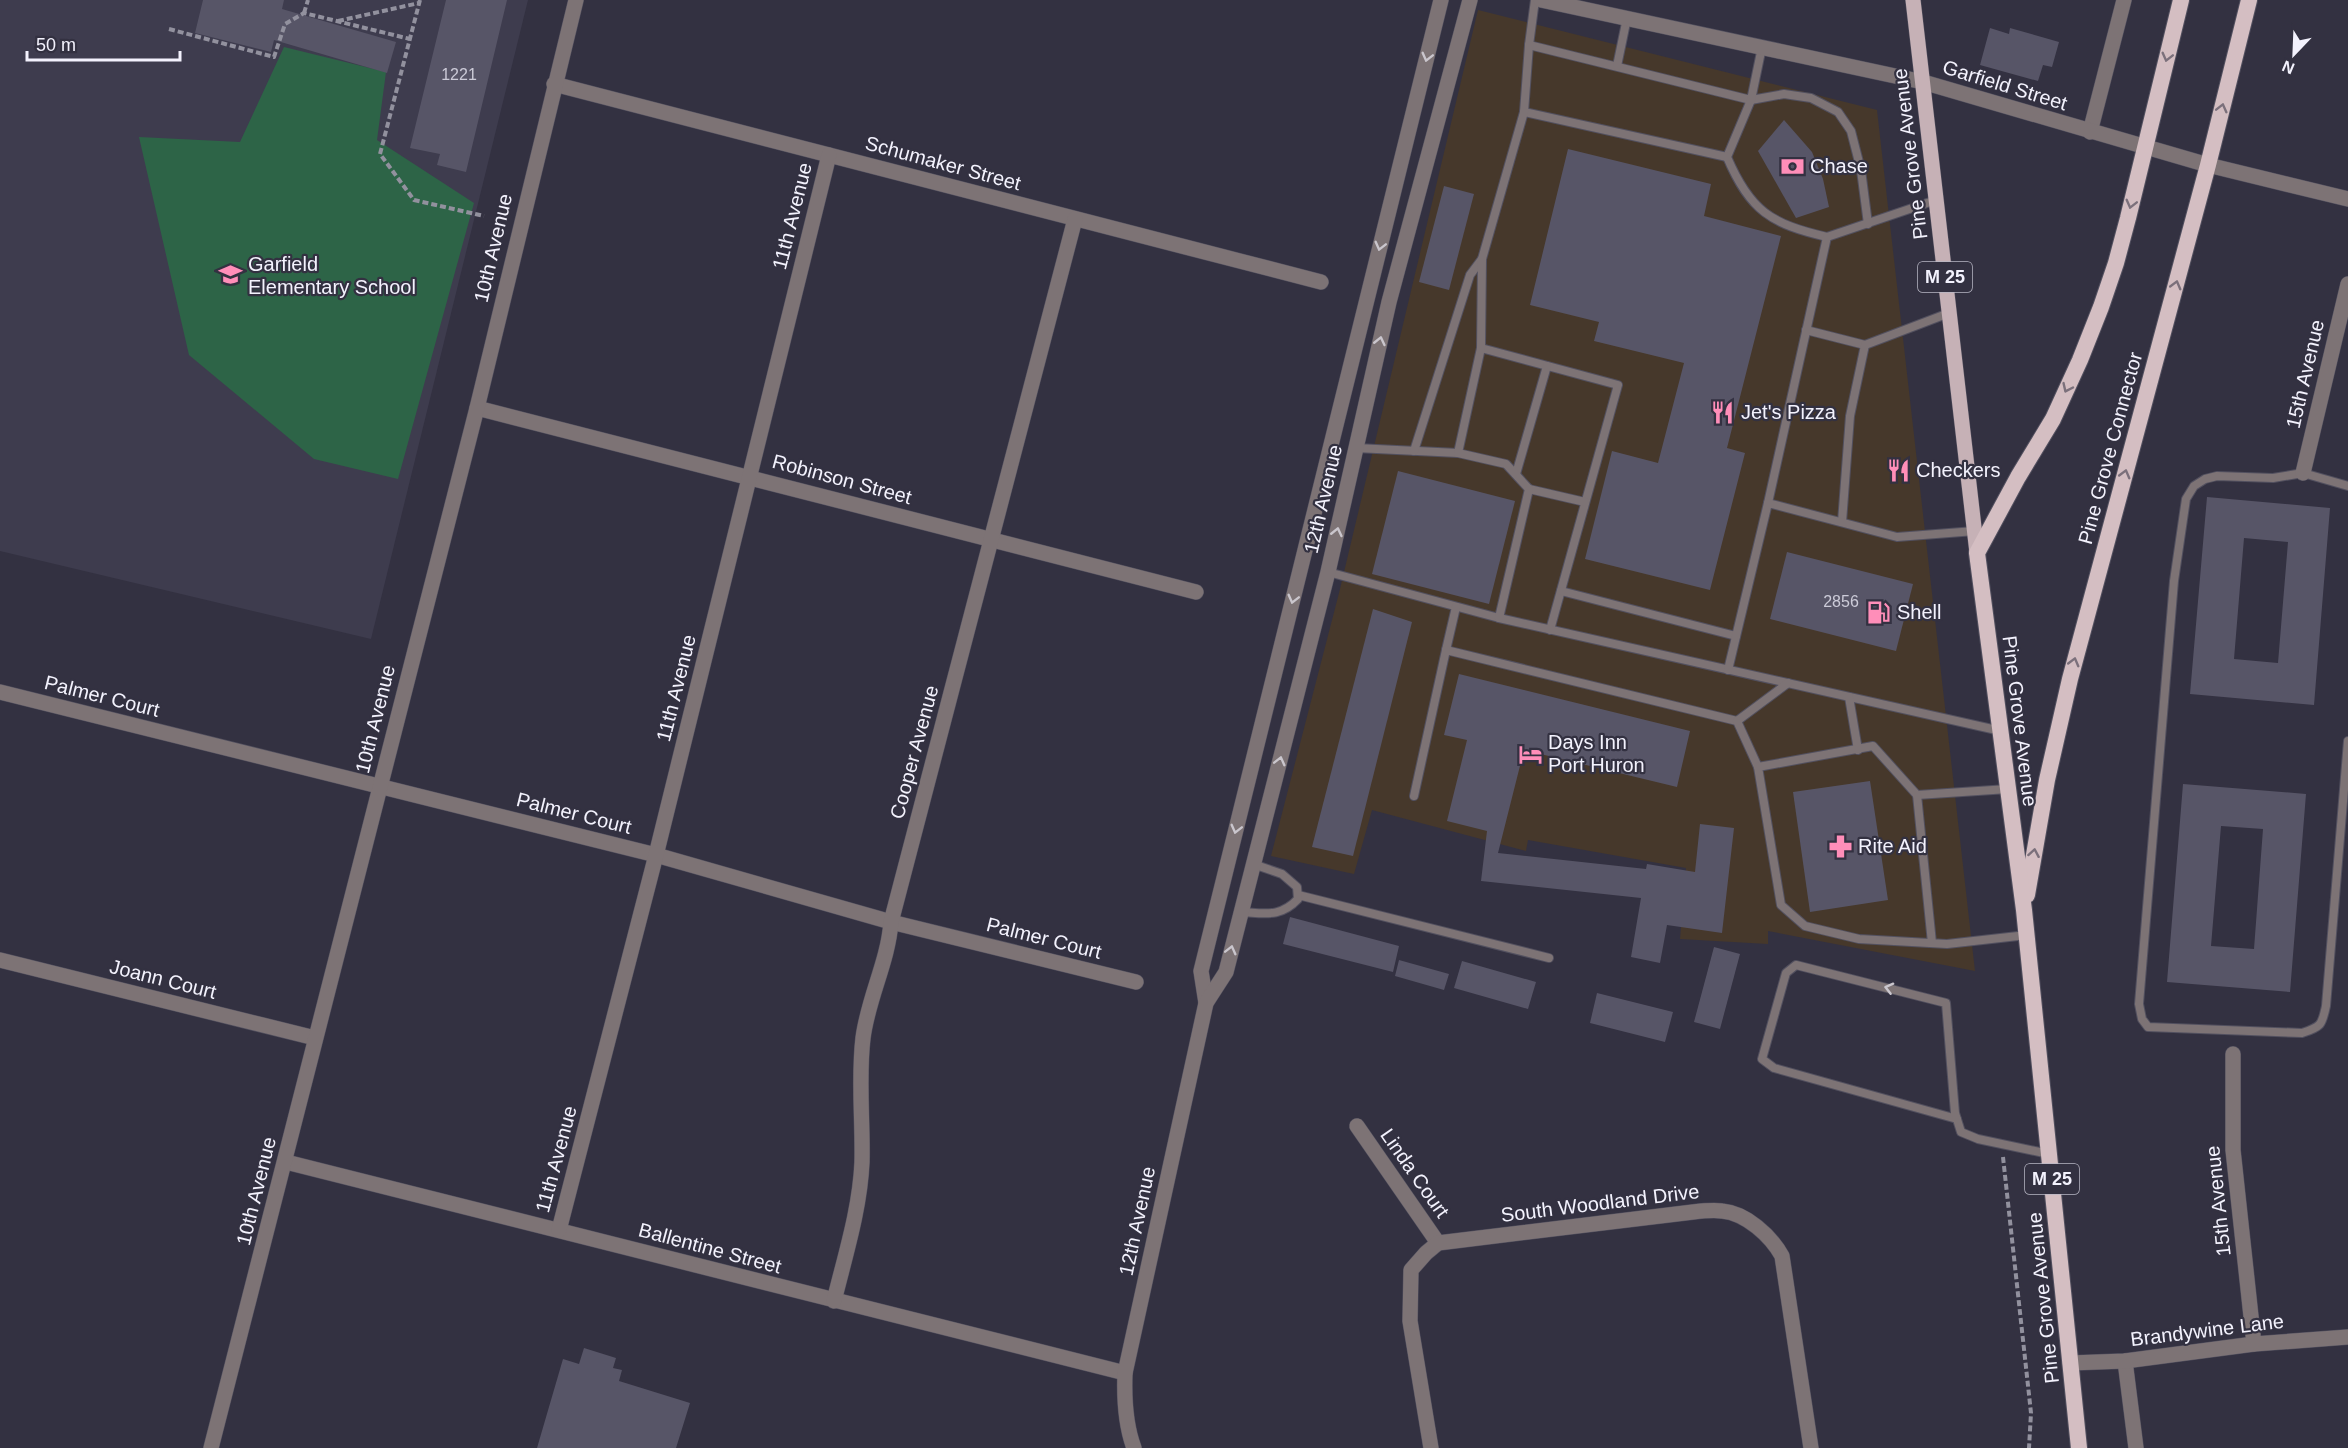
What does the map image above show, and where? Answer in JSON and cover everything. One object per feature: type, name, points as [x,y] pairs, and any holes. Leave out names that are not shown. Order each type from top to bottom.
[{"type":"highway","points":[[1977,553],[2018,477],[2053,419],[2080,360],[2116,263],[2181,0]]},
{"type":"highway","name":"Pine Grove Connector","points":[[2024,910],[2047,780],[2070,679],[2208,165],[2249,0]]},
{"type":"highway","name":"Pine Grove Avenue","points":[[1977,553],[2027,935],[2079,1448]]},
{"type":"main road","name":"Pine Grove Avenue","points":[[1913,0],[1977,553]]},
{"type":"street","name":"10th Avenue","points":[[211,1448],[477,408],[576,0]]},
{"type":"street","name":"12th Avenue","points":[[1206,1002],[1201,971],[1441,0]]},
{"type":"street","name":"12th Avenue","points":[[1134,1448],[1129,1435],[1124,1400],[1125,1374],[1206,1002],[1226,972],[1328,572],[1389,302],[1470,0]]},
{"type":"street","name":"Garfield Street","points":[[1541,0],[1923,82],[2208,165],[2348,199]]},
{"type":"street","points":[[2090,132],[2124,0]]},
{"type":"street","name":"Schumaker Street","points":[[554,84],[1321,282]]},
{"type":"street","name":"11th Avenue","points":[[559,1230],[656,855],[829,155]]},
{"type":"street","name":"Cooper Avenue","points":[[834,1301],[859,1197],[862,1162],[860,1069],[864,1034],[890,943],[891,922],[1075,219]]},
{"type":"street","name":"15th Avenue","points":[[2303,473],[2348,284]]},
{"type":"street","name":"Robinson Street","points":[[477,408],[750,476],[1196,592]]},
{"type":"street","name":"Palmer Court","points":[[0,693],[656,855],[891,922],[1136,982]]},
{"type":"street","name":"Joann Court","points":[[0,960],[315,1038]]},
{"type":"street","name":"15th Avenue","points":[[2233,1054],[2233,1150],[2254,1344]]},
{"type":"street","name":"Linda Court","points":[[1358,1126],[1438,1243]]},
{"type":"street","name":"Ballentine Street","points":[[286,1162],[1125,1374]]},
{"type":"street","name":"South Woodland Drive","points":[[1438,1243],[1723,1210],[1751,1223],[1775,1242],[1784,1261],[1811,1448]]},
{"type":"street","points":[[1431,1448],[1410,1321],[1411,1270],[1438,1243]]},
{"type":"street","name":"Brandywine Lane","points":[[2070,1363],[2125,1361],[2254,1344],[2348,1337]]},
{"type":"street","points":[[2125,1361],[2136,1448]]},
{"type":"lane","points":[[1458,453],[1481,348],[1482,259],[1524,112],[1535,0]]},
{"type":"lane","points":[[1617,66],[1627,18]]},
{"type":"lane","points":[[1529,45],[1751,100],[1784,94],[1811,98],[1838,112],[1851,131],[1861,170],[1868,224]]},
{"type":"lane","points":[[1762,47],[1751,100],[1728,157],[1739,184],[1754,204],[1780,222],[1802,231],[1827,237],[1936,200]]},
{"type":"lane","points":[[1524,112],[1728,157]]},
{"type":"lane","points":[[1728,670],[1827,237]]},
{"type":"lane","points":[[1414,451],[1470,275],[1482,259]]},
{"type":"lane","points":[[1806,330],[1865,345],[1950,313]]},
{"type":"lane","points":[[1842,522],[1850,416],[1865,345]]},
{"type":"lane","points":[[1481,348],[1618,385],[1550,630]]},
{"type":"lane","points":[[1516,474],[1547,366]]},
{"type":"lane","points":[[1356,448],[1458,453],[1506,464],[1529,489],[1585,502]]},
{"type":"lane","points":[[2348,486],[2303,473],[2272,478],[2217,476],[2205,479],[2194,486],[2186,499],[2174,581],[2139,1004],[2142,1019],[2148,1027],[2302,1032],[2315,1029],[2322,1023],[2326,1006],[2348,741]]},
{"type":"lane","points":[[1499,618],[1529,489]]},
{"type":"lane","points":[[1768,503],[1897,537],[1975,531]]},
{"type":"lane","points":[[1328,572],[1499,618],[2001,731]]},
{"type":"lane","points":[[1561,591],[1736,636]]},
{"type":"lane","points":[[1414,796],[1456,607]]},
{"type":"lane","points":[[1446,650],[1737,721]]},
{"type":"lane","points":[[1737,721],[1788,683]]},
{"type":"lane","points":[[1849,697],[1858,750]]},
{"type":"lane","points":[[1737,721],[1758,767],[1781,905],[1805,926],[1859,939],[1947,944],[2027,935]]},
{"type":"lane","points":[[1758,767],[1873,746],[1917,795],[1932,943]]},
{"type":"lane","points":[[1917,795],[2008,789]]},
{"type":"lane","points":[[1241,912],[1272,914],[1288,910],[1298,899],[1297,887],[1282,874],[1253,864]]},
{"type":"lane","points":[[1298,895],[1549,958]]},
{"type":"lane","points":[[1957,1119],[1774,1068],[1762,1059],[1786,973],[1796,965],[1946,1003],[1957,1119],[1961,1131],[1978,1139],[2049,1154]]},
{"type":"path","points":[[169,29],[274,57],[285,24],[304,13],[308,0]]},
{"type":"path","points":[[337,21],[419,1],[380,154],[414,200],[484,216]]},
{"type":"path","points":[[304,13],[410,39]]},
{"type":"path","points":[[2002,1145],[2031,1413],[2029,1448]]},
{"type":"shaded area","name":"Garfield Elementary School","points":[[0,0],[528,0],[371,639],[0,551]]},
{"type":"shaded area","points":[[1478,10],[1877,110],[1975,971],[1768,931],[1768,944],[1680,939],[1686,868],[1528,840],[1526,851],[1372,810],[1354,874],[1271,856],[1339,593]]},
{"type":"green space","points":[[284,47],[386,72],[377,140],[474,203],[398,479],[314,459],[189,355],[139,137],[240,142]]},
{"type":"building","points":[[203,0],[284,0],[282,9],[396,42],[387,73],[274,40],[271,52],[195,33]]},
{"type":"building","points":[[446,0],[507,0],[466,172],[437,165],[440,154],[410,148]]},
{"type":"building","points":[[1990,28],[2009,34],[2010,28],[2059,42],[2052,67],[2043,65],[2038,81],[1980,65]]},
{"type":"building","name":"Chase","points":[[1784,120],[1812,152],[1823,179],[1829,207],[1796,218],[1758,151]]},
{"type":"building","points":[[1568,149],[1711,184],[1704,216],[1781,236],[1727,448],[1745,453],[1710,590],[1585,559],[1612,451],[1658,463],[1684,363],[1594,341],[1599,322],[1530,305]]},
{"type":"building","points":[[1444,186],[1474,194],[1449,290],[1419,282]]},
{"type":"building","points":[[1398,471],[1515,501],[1489,604],[1372,574]]},
{"type":"building","points":[[2207,497],[2330,508],[2314,705],[2190,694]],"holes":[[[2244,538],[2288,542],[2278,663],[2234,659]]]},
{"type":"building","points":[[1787,552],[1913,584],[1896,651],[1770,619]]},
{"type":"building","points":[[1373,609],[1412,622],[1353,856],[1312,847]]},
{"type":"building","points":[[1459,674],[1690,731],[1677,787],[1524,750],[1498,853],[1646,869],[1647,864],[1695,872],[1700,824],[1734,828],[1722,933],[1667,925],[1660,963],[1631,957],[1641,898],[1481,881],[1487,831],[1447,821],[1467,740],[1444,735]]},
{"type":"building","name":"Rite Aid","points":[[1870,781],[1888,900],[1810,912],[1793,792]]},
{"type":"building","points":[[2183,784],[2306,794],[2290,992],[2167,982]],"holes":[[[2221,826],[2263,829],[2254,949],[2211,946]]]},
{"type":"building","points":[[1290,917],[1399,946],[1393,972],[1283,944]]},
{"type":"building","points":[[1714,947],[1740,954],[1720,1029],[1694,1022]]},
{"type":"building","points":[[1399,960],[1449,974],[1444,990],[1395,976]]},
{"type":"building","points":[[1462,961],[1536,982],[1528,1009],[1454,988]]},
{"type":"building","points":[[1597,993],[1673,1012],[1665,1042],[1590,1023]]},
{"type":"building","points":[[584,1348],[616,1358],[613,1368],[622,1370],[619,1381],[690,1403],[676,1448],[537,1448],[563,1359],[579,1364]]},
{"type":"place","name":"Chase","points":[[1792,166]]},
{"type":"place","name":"Garfield Elementary School","points":[[230,275]]},
{"type":"place","name":"Jet's Pizza","points":[[1723,412]]},
{"type":"place","name":"Checkers","points":[[1898,470]]},
{"type":"place","name":"Shell","points":[[1879,612]]},
{"type":"place","name":"Days Inn Port Huron","points":[[1530,754]]},
{"type":"place","name":"Rite Aid","points":[[1840,846]]}]
